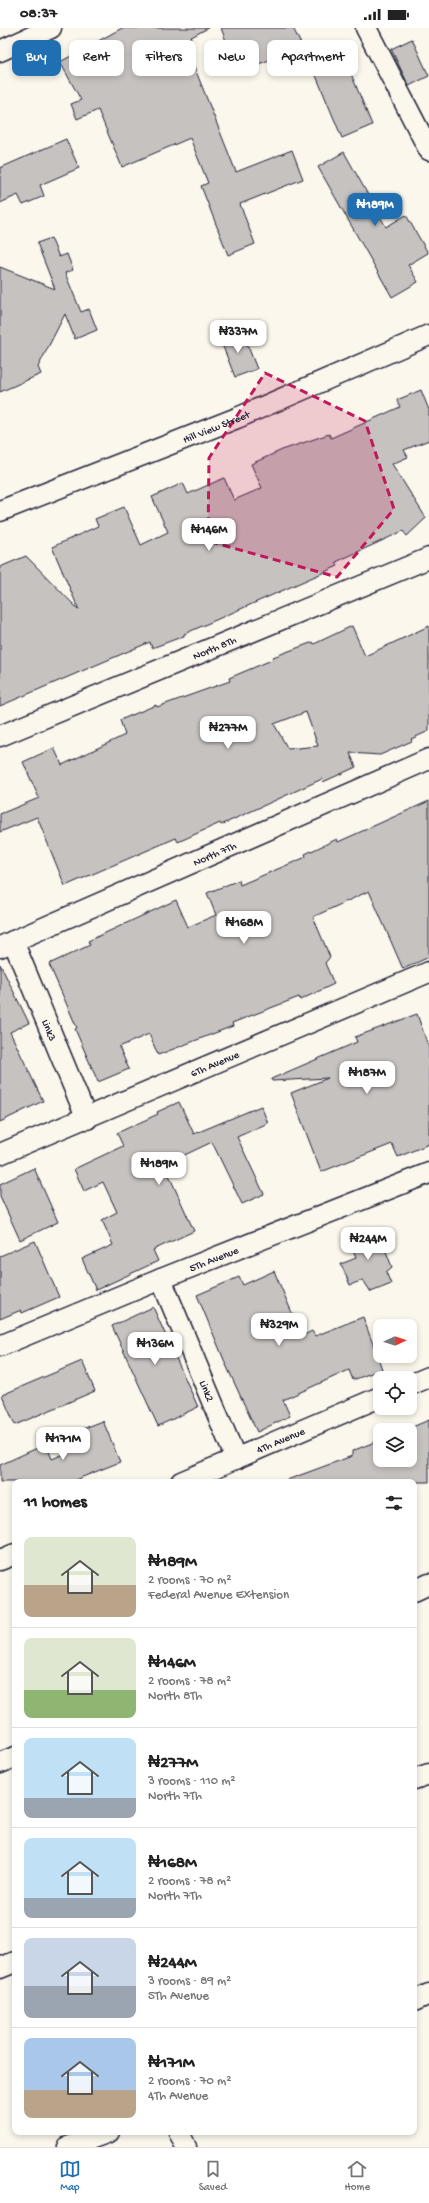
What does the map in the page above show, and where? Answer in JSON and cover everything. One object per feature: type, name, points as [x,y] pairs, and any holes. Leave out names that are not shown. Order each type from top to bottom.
[{"type":"street","points":[[0,51],[51,28]]},
{"type":"street","points":[[366,28],[429,150]]},
{"type":"street","name":"Hill View Street","points":[[0,511],[237,418],[429,335]]},
{"type":"street","name":"North 8Th","points":[[0,736],[429,558]]},
{"type":"street","name":"North 7Th","points":[[6,944],[429,759]]},
{"type":"street","name":"Link3","points":[[6,944],[87,1119]]},
{"type":"street","name":"6Th Avenue","points":[[0,1154],[87,1119],[429,972]]},
{"type":"street","name":"5Th Avenue","points":[[0,1346],[161,1279],[429,1174]]},
{"type":"street","name":"Link2","points":[[161,1279],[236,1459]]},
{"type":"street","points":[[417,1382],[429,1376]]},
{"type":"street","name":"4Th Avenue","points":[[188,1479],[373,1400]]},
{"type":"street","points":[[0,1560],[12,1555]]},
{"type":"street","points":[[417,1590],[429,1584]]},
{"type":"street","points":[[0,1763],[12,1758]]},
{"type":"street","points":[[417,1778],[429,1774]]},
{"type":"street","points":[[0,1968],[12,1963]]},
{"type":"street","points":[[417,2000],[429,1994]]},
{"type":"street","points":[[68,2147],[101,2135]]},
{"type":"street","points":[[180,2135],[186,2147]]},
{"type":"highlighted area","points":[[265,373],[365,421],[394,509],[337,577],[208,541],[209,458]]},
{"type":"building","points":[[122,28],[208,28],[186,40],[132,40],[132,76],[196,76],[196,71],[236,172],[292,150],[303,179],[240,204],[255,244],[228,255],[201,186],[208,183],[190,138],[122,167],[98,110],[77,119],[71,104],[81,100],[61,61],[69,57],[69,76],[124,76],[124,40],[100,40]]},
{"type":"building","points":[[221,28],[293,28],[299,40],[267,40],[267,61],[259,64],[259,40],[226,40]]},
{"type":"building","points":[[412,39],[429,76],[409,86],[391,49]]},
{"type":"building","points":[[316,76],[352,76],[372,125],[342,138]]},
{"type":"building","points":[[66,139],[79,168],[40,185],[44,196],[23,205],[18,195],[0,203],[0,168]]},
{"type":"building","points":[[344,152],[386,227],[406,215],[428,253],[408,265],[418,282],[392,297],[318,167]]},
{"type":"building","points":[[51,238],[59,257],[67,254],[73,270],[65,273],[81,312],[89,309],[97,330],[75,339],[65,314],[38,367],[41,374],[0,392],[0,267],[55,289],[37,243]]},
{"type":"building","points":[[242,331],[257,369],[235,377],[220,339]]},
{"type":"building","points":[[421,390],[429,410],[429,440],[404,450],[408,457],[392,464],[426,518],[407,536],[403,531],[336,562],[338,566],[184,634],[184,636],[152,648],[150,642],[0,706],[0,567],[26,556],[79,610],[52,547],[98,526],[95,519],[124,507],[141,545],[168,532],[152,497],[183,483],[188,494],[224,478],[234,500],[262,488],[251,464],[282,450],[329,434],[331,438],[400,407],[397,400]]},
{"type":"building","points":[[352,626],[365,656],[429,626],[429,731],[411,739],[412,741],[380,755],[350,753],[356,767],[323,782],[322,779],[221,825],[220,823],[178,842],[176,838],[65,886],[37,817],[0,832],[0,814],[39,798],[23,762],[54,748],[62,765],[125,735],[120,720],[156,705],[157,707],[230,681],[229,678],[274,659],[273,657],[313,642],[314,644]],"holes":[[[306,712],[318,746],[288,749],[274,724]]]},
{"type":"building","points":[[429,801],[429,957],[403,969],[369,891],[313,917],[330,957],[325,963],[334,984],[300,1000],[299,997],[232,1023],[233,1026],[158,1055],[149,1034],[119,1047],[129,1069],[98,1082],[75,1029],[77,1028],[49,964],[90,945],[88,941],[176,900],[188,927],[216,915],[207,893],[239,880],[240,885],[306,857],[305,854],[337,839],[338,842]]},
{"type":"building","points":[[0,964],[29,1023],[10,1032],[43,1101],[0,1122]]},
{"type":"building","points":[[417,1014],[429,1048],[429,1144],[398,1157],[392,1144],[321,1172],[291,1093],[328,1078],[272,1081],[271,1079],[357,1042],[355,1037]]},
{"type":"building","points":[[179,1102],[194,1134],[261,1106],[268,1123],[237,1137],[264,1194],[242,1204],[212,1142],[174,1160],[178,1169],[168,1173],[194,1231],[153,1250],[158,1261],[96,1290],[82,1259],[113,1245],[102,1220],[117,1212],[103,1182],[84,1191],[74,1169],[123,1146],[117,1133],[158,1114],[157,1112]]},
{"type":"building","points":[[34,1168],[58,1222],[20,1240],[0,1196],[0,1184]]},
{"type":"building","points":[[377,1228],[392,1267],[386,1272],[391,1284],[371,1292],[363,1280],[350,1285],[341,1264],[356,1258],[348,1239]]},
{"type":"building","points":[[35,1241],[59,1297],[22,1313],[21,1310],[0,1319],[0,1256]]},
{"type":"building","points":[[274,1271],[302,1336],[312,1331],[315,1336],[363,1317],[373,1344],[373,1363],[380,1363],[382,1369],[373,1371],[373,1372],[353,1380],[349,1370],[283,1400],[290,1416],[257,1432],[227,1367],[197,1295],[239,1277],[243,1285]]},
{"type":"building","points":[[153,1307],[198,1407],[158,1426],[112,1326]]},
{"type":"building","points":[[82,1361],[95,1391],[15,1425],[2,1395]]},
{"type":"building","points":[[429,1420],[429,1482],[417,1482],[417,1479],[290,1479],[352,1456],[352,1451],[373,1443],[373,1467],[417,1467],[417,1425]]},
{"type":"building","points":[[103,1421],[120,1462],[78,1479],[12,1479],[12,1482],[0,1482],[0,1465],[46,1444],[52,1459],[89,1444],[82,1429]]}]
